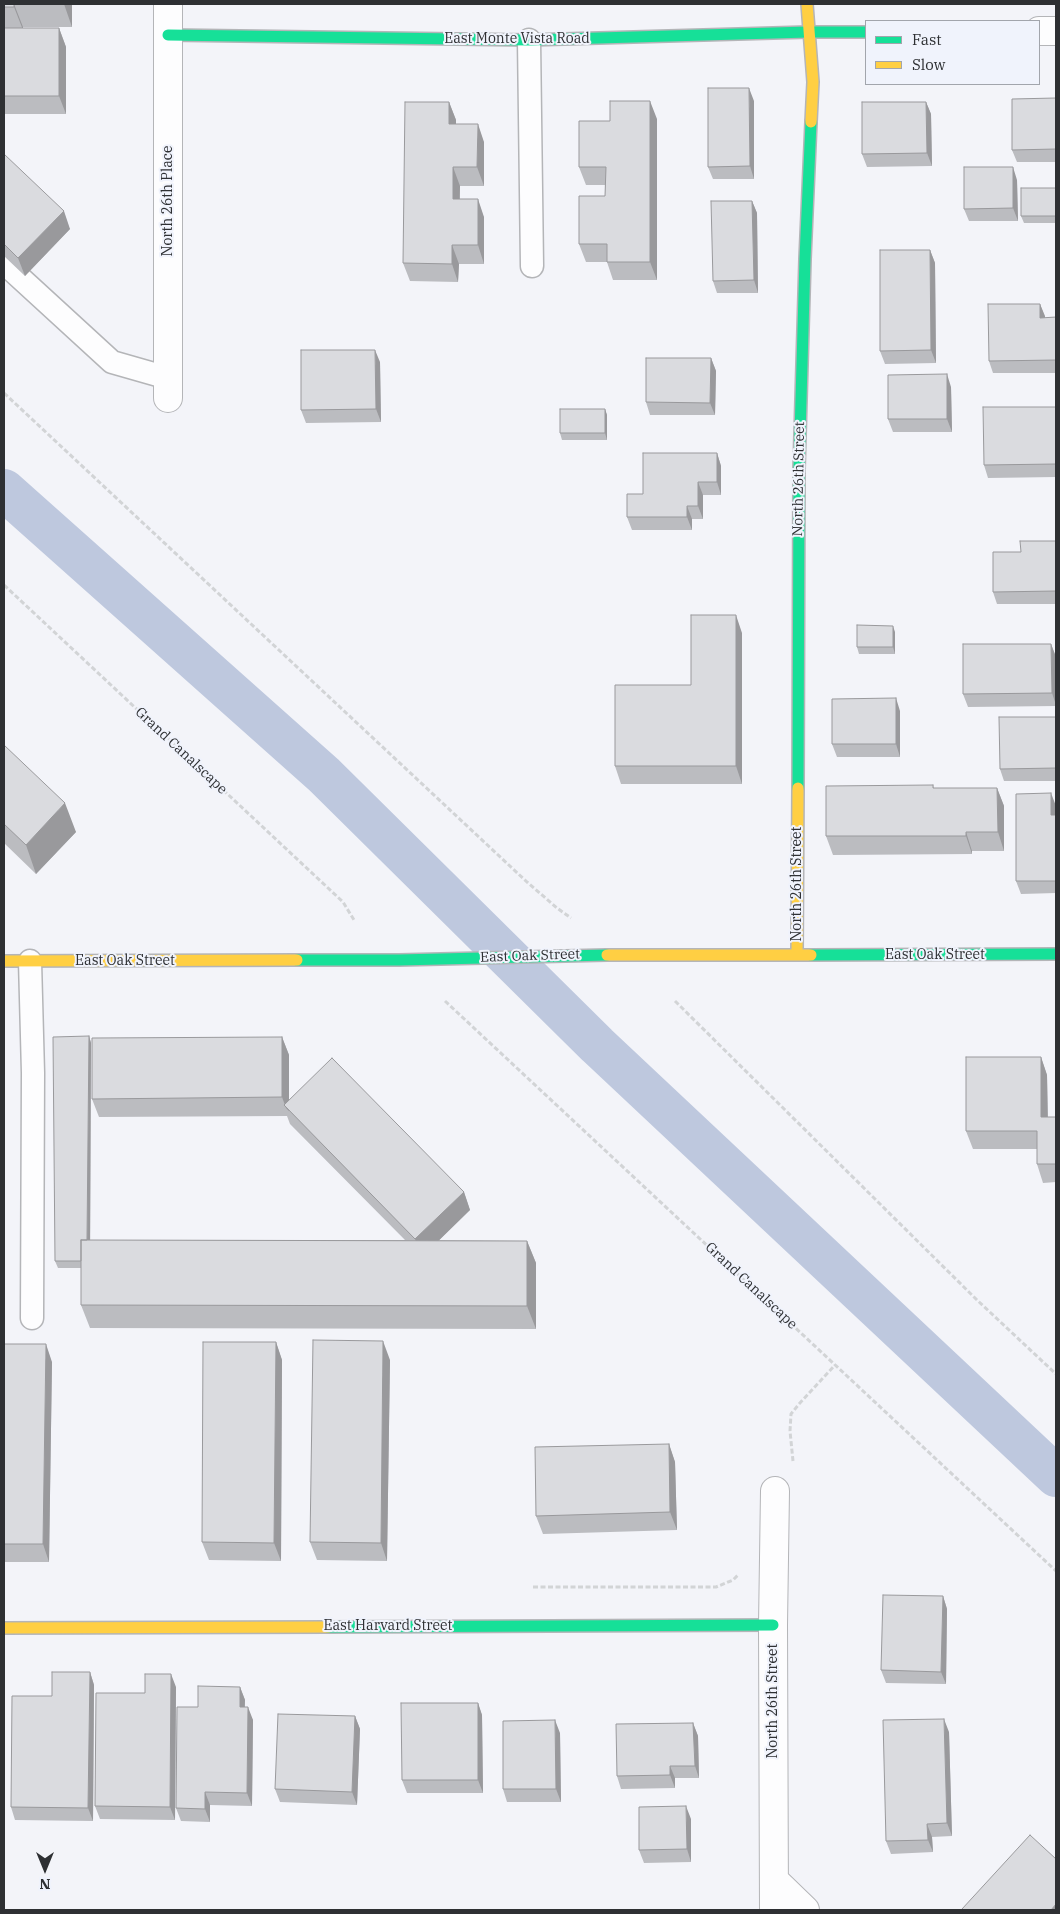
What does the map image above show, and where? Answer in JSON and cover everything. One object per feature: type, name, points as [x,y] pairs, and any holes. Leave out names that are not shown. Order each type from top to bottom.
[{"type":"street","name":"North 26th Place","points":[[168,4],[168,388]]},
{"type":"street","name":"North 26th Street","points":[[797,955],[799,470],[805,259],[813,82],[808,32],[808,4]]},
{"type":"street","points":[[1040,31],[1056,31]]},
{"type":"street","name":"East Monte Vista Road","points":[[168,35],[529,40],[865,32]]},
{"type":"street","name":"East Oak Street","points":[[4,961],[436,959],[582,955],[1056,954]]},
{"type":"street","name":"North 26th Street","points":[[774,1910],[773,1625],[775,1491]]},
{"type":"street","name":"East Harvard Street","points":[[4,1628],[773,1625]]},
{"type":"street","points":[[774,1880],[805,1910]]},
{"type":"lane","points":[[529,40],[532,266]]},
{"type":"lane","points":[[4,263],[112,362],[168,388]]},
{"type":"lane","points":[[30,961],[33,1073],[32,1318]]},
{"type":"path","points":[[4,393],[512,869],[571,918]]},
{"type":"path","name":"Grand Canalscape","points":[[4,585],[343,902],[354,920]]},
{"type":"path","name":"Grand Canalscape","points":[[445,1001],[1056,1571]]},
{"type":"path","points":[[675,1001],[977,1300],[1056,1374]]},
{"type":"path","points":[[775,1491],[791,1473],[793,1459],[790,1431],[791,1414],[835,1365]]},
{"type":"path","points":[[533,1587],[716,1587],[733,1580],[740,1573]]},
{"type":"building","points":[[4,4],[14,4],[14,7],[4,7]]},
{"type":"building","points":[[4,28],[59,28],[59,96],[4,96]]},
{"type":"building","points":[[708,88],[749,88],[750,166],[708,167]]},
{"type":"building","points":[[1056,98],[1056,149],[1012,150],[1012,99]]},
{"type":"building","points":[[610,101],[650,101],[650,262],[607,262],[607,244],[579,244],[579,196],[605,196],[606,167],[579,167],[579,121],[610,121]]},
{"type":"building","points":[[405,102],[449,102],[449,124],[478,124],[477,167],[453,167],[453,199],[478,199],[478,245],[452,245],[452,264],[403,263]]},
{"type":"building","points":[[862,102],[926,102],[927,153],[862,154]]},
{"type":"building","points":[[4,154],[64,211],[18,258],[4,244]]},
{"type":"building","points":[[964,167],[1013,167],[1013,208],[964,209]]},
{"type":"building","points":[[1021,188],[1056,188],[1056,216],[1021,216]]},
{"type":"building","points":[[711,201],[752,201],[754,280],[713,281]]},
{"type":"building","points":[[880,250],[930,250],[931,350],[880,351]]},
{"type":"building","points":[[988,304],[1040,304],[1040,318],[1056,317],[1056,360],[989,361]]},
{"type":"building","points":[[301,350],[375,350],[376,409],[301,410]]},
{"type":"building","points":[[646,358],[711,358],[710,403],[646,402]]},
{"type":"building","points":[[947,374],[947,419],[888,419],[888,375]]},
{"type":"building","points":[[983,407],[1056,407],[1056,464],[984,465]]},
{"type":"building","points":[[560,409],[605,409],[605,433],[560,433]]},
{"type":"building","points":[[643,453],[717,453],[717,482],[698,482],[698,506],[687,506],[687,517],[627,517],[627,494],[643,494]]},
{"type":"building","points":[[1020,541],[1056,541],[1056,591],[993,592],[993,552],[1021,552]]},
{"type":"building","points":[[691,615],[736,615],[736,766],[615,766],[615,685],[691,685]]},
{"type":"building","points":[[857,625],[893,626],[893,647],[857,647]]},
{"type":"building","points":[[963,644],[1051,644],[1052,693],[963,694]]},
{"type":"building","points":[[896,698],[896,744],[832,744],[832,699]]},
{"type":"building","points":[[999,717],[1056,717],[1056,768],[1000,769]]},
{"type":"building","points":[[4,745],[65,803],[26,845],[4,824]]},
{"type":"building","points":[[933,785],[933,788],[997,788],[998,832],[966,832],[966,836],[826,836],[826,786]]},
{"type":"building","points":[[1051,793],[1051,815],[1056,815],[1056,881],[1016,881],[1016,794]]},
{"type":"building","points":[[89,1036],[87,1240],[81,1240],[81,1261],[55,1261],[53,1037]]},
{"type":"building","points":[[282,1037],[282,1097],[92,1099],[92,1038]]},
{"type":"building","points":[[966,1057],[1041,1057],[1041,1117],[1056,1117],[1056,1164],[1037,1164],[1037,1131],[966,1131]]},
{"type":"building","points":[[332,1058],[464,1192],[415,1239],[284,1105]]},
{"type":"building","points":[[81,1240],[527,1241],[527,1306],[81,1305]]},
{"type":"building","points":[[313,1340],[383,1341],[381,1543],[310,1542]]},
{"type":"building","points":[[203,1342],[276,1342],[274,1543],[202,1542]]},
{"type":"building","points":[[4,1344],[46,1344],[43,1544],[4,1544]]},
{"type":"building","points":[[669,1444],[670,1512],[536,1516],[535,1447]]},
{"type":"building","points":[[883,1595],[943,1596],[941,1672],[881,1670]]},
{"type":"building","points":[[52,1672],[90,1672],[88,1808],[11,1807],[12,1696],[52,1696]]},
{"type":"building","points":[[145,1674],[171,1674],[170,1807],[95,1806],[96,1693],[145,1693]]},
{"type":"building","points":[[198,1686],[240,1687],[240,1707],[248,1707],[247,1793],[205,1792],[205,1809],[176,1808],[177,1707],[198,1707]]},
{"type":"building","points":[[401,1703],[478,1703],[478,1780],[402,1780]]},
{"type":"building","points":[[278,1714],[355,1716],[352,1792],[275,1789]]},
{"type":"building","points":[[944,1719],[947,1823],[927,1824],[928,1840],[886,1841],[883,1720]]},
{"type":"building","points":[[555,1720],[556,1789],[503,1789],[503,1721]]},
{"type":"building","points":[[693,1723],[695,1766],[670,1766],[670,1775],[617,1776],[616,1724]]},
{"type":"building","points":[[686,1806],[687,1849],[639,1850],[639,1807]]},
{"type":"building","points":[[1030,1835],[1056,1859],[1056,1904],[1051,1910],[963,1910],[962,1909]]},
{"type":"waterway","points":[[4,490],[324,775],[597,1045],[1056,1476]]},
{"type":"traffic: fast","points":[[168,35],[529,40],[865,32]]},
{"type":"traffic: fast","points":[[798,788],[799,470],[811,122]]},
{"type":"traffic: fast","points":[[811,955],[1056,954]]},
{"type":"traffic: fast","points":[[297,960],[399,960],[607,955]]},
{"type":"traffic: fast","points":[[328,1627],[773,1625]]},
{"type":"traffic: slow","points":[[807,4],[813,82],[811,122]]},
{"type":"traffic: slow","points":[[797,955],[798,788]]},
{"type":"traffic: slow","points":[[607,955],[811,955]]},
{"type":"traffic: slow","points":[[4,961],[297,960]]},
{"type":"traffic: slow","points":[[4,1628],[328,1627]]}]
